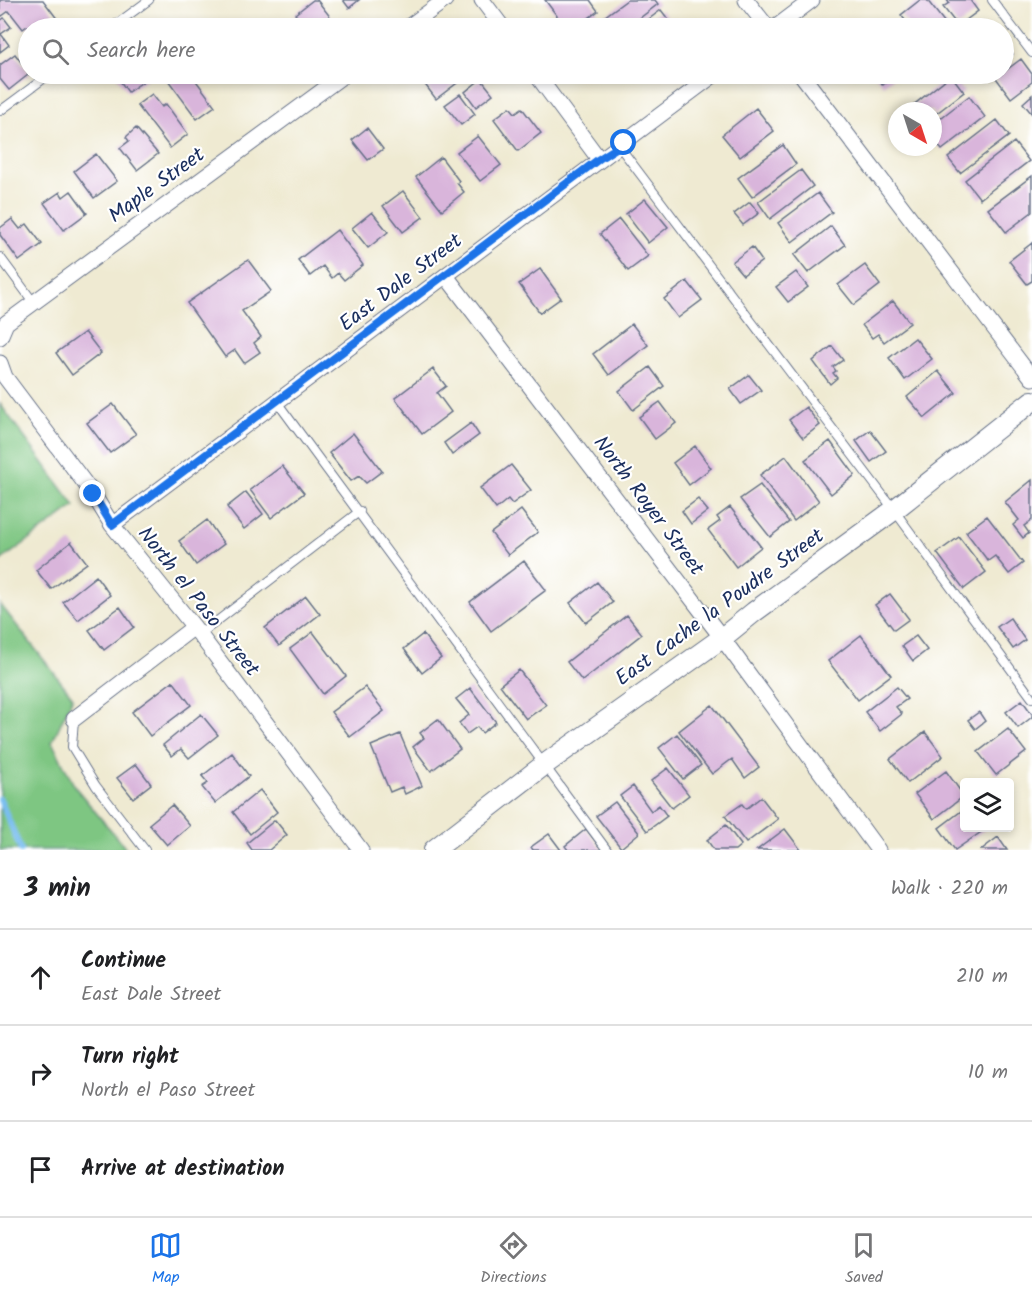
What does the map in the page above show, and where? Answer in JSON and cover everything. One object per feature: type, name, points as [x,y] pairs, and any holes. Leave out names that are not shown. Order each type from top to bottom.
[{"type":"street","points":[[420,18],[445,0]]},
{"type":"street","points":[[482,0],[496,18]]},
{"type":"street","points":[[747,0],[760,18]]},
{"type":"street","points":[[788,18],[812,0]]},
{"type":"street","name":"Maple Street","points":[[0,337],[6,323],[331,84]]},
{"type":"street","points":[[543,84],[599,159]]},
{"type":"street","name":"East Dale Street","points":[[112,525],[702,84]]},
{"type":"street","points":[[809,84],[1032,378]]},
{"type":"street","name":"North Royer Street","points":[[446,276],[722,638],[878,850]]},
{"type":"street","name":"North el Paso Street","points":[[3,370],[93,494],[112,525],[196,631],[361,850]]},
{"type":"street","name":"East Cache la Poudre Street","points":[[434,850],[544,765],[722,638],[894,510],[1032,401]]},
{"type":"street","points":[[74,719],[196,631]]},
{"type":"lane","points":[[125,18],[149,0]]},
{"type":"lane","points":[[992,0],[1006,18]]},
{"type":"lane","points":[[1014,29],[1032,52]]},
{"type":"lane","points":[[0,111],[36,84]]},
{"type":"lane","points":[[619,146],[894,510],[1032,698]]},
{"type":"lane","points":[[0,257],[34,303]]},
{"type":"lane","points":[[277,402],[607,850]]},
{"type":"lane","points":[[196,631],[360,512]]},
{"type":"lane","points":[[74,719],[72,747],[96,786],[145,850]]},
{"type":"green space","points":[[0,404],[75,506],[0,561]]},
{"type":"green space","points":[[0,604],[73,697],[52,742],[75,787],[127,850],[0,850]]},
{"type":"building","points":[[0,0],[43,0],[56,18],[18,18],[18,23],[9,11],[2,16]]},
{"type":"building","points":[[313,0],[317,0],[331,18],[298,18],[295,14]]},
{"type":"building","points":[[343,0],[359,0],[349,8]]},
{"type":"building","points":[[545,0],[590,0],[598,11],[589,18],[558,18]]},
{"type":"building","points":[[627,0],[655,0],[658,4],[640,18],[604,17]]},
{"type":"building","points":[[920,0],[927,0],[941,18],[903,18],[901,15]]},
{"type":"building","points":[[947,0],[970,0],[978,11],[969,18],[952,18],[943,7],[949,3]]},
{"type":"building","points":[[661,10],[667,18],[650,18]]},
{"type":"building","points":[[4,18],[11,27],[1,34],[9,45],[0,52],[0,21]]},
{"type":"building","points":[[15,54],[18,58],[18,83],[9,90],[0,79],[0,65]]},
{"type":"building","points":[[1021,59],[1032,74],[1032,82],[1011,98],[1000,84],[1014,84],[1014,64]]},
{"type":"building","points":[[122,84],[139,84],[128,92]]},
{"type":"building","points":[[171,84],[198,84],[215,106],[197,119]]},
{"type":"building","points":[[425,84],[456,84],[436,99]]},
{"type":"building","points":[[475,84],[485,84],[493,94],[476,107],[465,92]]},
{"type":"building","points":[[940,84],[958,84],[964,92],[942,109],[942,102],[917,102]]},
{"type":"building","points":[[152,94],[162,107],[166,104],[188,134],[170,148],[137,105]]},
{"type":"building","points":[[460,94],[475,114],[461,125],[445,105]]},
{"type":"building","points":[[1032,95],[1032,114],[1023,103]]},
{"type":"building","points":[[969,96],[985,117],[942,150],[942,117]]},
{"type":"building","points":[[510,107],[515,113],[522,108],[541,133],[518,151],[494,119]]},
{"type":"building","points":[[756,108],[774,131],[740,157],[722,135]]},
{"type":"building","points":[[997,120],[1009,136],[960,173],[948,158]]},
{"type":"building","points":[[136,128],[158,154],[137,170],[120,148],[129,141],[126,137]]},
{"type":"building","points":[[367,128],[383,149],[368,160],[352,140]]},
{"type":"building","points":[[478,136],[501,165],[480,181],[457,152]]},
{"type":"building","points":[[1014,142],[1029,161],[980,199],[965,180]]},
{"type":"building","points":[[783,145],[796,164],[752,197],[738,178]]},
{"type":"building","points":[[96,154],[117,181],[94,198],[74,171]]},
{"type":"building","points":[[441,157],[459,181],[457,183],[464,192],[442,210],[416,177]]},
{"type":"building","points":[[801,170],[813,186],[770,219],[758,202]]},
{"type":"building","points":[[1032,176],[1032,212],[1006,232],[988,209]]},
{"type":"building","points":[[71,191],[87,213],[64,230],[44,203],[60,192],[63,197]]},
{"type":"building","points":[[403,191],[423,217],[403,232],[383,206]]},
{"type":"building","points":[[818,193],[832,212],[792,242],[778,223]]},
{"type":"building","points":[[645,199],[668,227],[648,243],[626,214]]},
{"type":"building","points":[[750,202],[759,213],[743,225],[734,214]]},
{"type":"building","points":[[372,212],[388,232],[368,248],[352,228]]},
{"type":"building","points":[[12,219],[20,229],[27,224],[42,244],[19,261],[0,235],[0,228]]},
{"type":"building","points":[[619,219],[648,256],[628,271],[600,234]]},
{"type":"building","points":[[831,226],[845,245],[808,273],[794,255]]},
{"type":"building","points":[[337,230],[363,265],[344,280],[338,273],[332,278],[323,266],[310,276],[298,260]]},
{"type":"building","points":[[1032,243],[1032,281],[1027,284],[1009,261]]},
{"type":"building","points":[[752,247],[762,261],[743,275],[732,262]]},
{"type":"building","points":[[248,260],[271,291],[242,311],[261,337],[254,343],[260,352],[244,363],[235,350],[225,357],[187,303]]},
{"type":"building","points":[[865,265],[880,285],[854,305],[838,285]]},
{"type":"building","points":[[540,269],[561,298],[540,313],[519,284]]},
{"type":"building","points":[[796,272],[808,287],[788,302],[776,287]]},
{"type":"building","points":[[687,281],[702,300],[678,318],[664,299]]},
{"type":"building","points":[[893,301],[910,323],[884,342],[878,334],[872,338],[862,325]]},
{"type":"building","points":[[632,324],[648,345],[609,375],[593,354]]},
{"type":"building","points":[[85,332],[101,353],[72,375],[56,353]]},
{"type":"building","points":[[915,338],[932,359],[905,380],[889,358]]},
{"type":"building","points":[[832,346],[843,360],[833,367],[836,371],[833,373],[837,378],[830,384],[813,361]]},
{"type":"building","points":[[650,367],[664,386],[633,410],[619,391]]},
{"type":"building","points":[[433,369],[446,386],[437,393],[451,412],[422,434],[395,398]]},
{"type":"building","points":[[938,371],[956,393],[925,418],[907,397]]},
{"type":"building","points":[[749,375],[761,390],[741,404],[730,389]]},
{"type":"building","points":[[660,402],[676,423],[655,439],[639,417]]},
{"type":"building","points":[[113,404],[136,434],[110,453],[87,423]]},
{"type":"building","points":[[806,407],[820,425],[803,438],[789,420]]},
{"type":"building","points":[[471,423],[479,435],[452,455],[444,443]]},
{"type":"building","points":[[870,430],[886,451],[871,462],[856,441]]},
{"type":"building","points":[[353,433],[382,471],[366,483],[359,476],[351,481],[329,453]]},
{"type":"building","points":[[830,441],[855,475],[831,494],[805,460]]},
{"type":"building","points":[[695,446],[711,468],[689,485],[673,463]]},
{"type":"building","points":[[786,456],[819,501],[794,521],[760,475]]},
{"type":"building","points":[[511,465],[531,490],[512,504],[508,499],[496,509],[480,488]]},
{"type":"building","points":[[282,466],[304,493],[271,518],[250,490]]},
{"type":"building","points":[[1032,480],[1032,520],[1024,526],[1029,533],[1023,538],[1013,525],[1019,520],[1005,502]]},
{"type":"building","points":[[760,485],[789,522],[770,537],[740,499]]},
{"type":"building","points":[[246,492],[263,514],[244,529],[227,507]]},
{"type":"building","points":[[698,499],[708,511],[691,524],[682,511]]},
{"type":"building","points":[[730,507],[761,547],[736,567],[708,530],[720,521],[717,517]]},
{"type":"building","points":[[521,510],[538,532],[508,555],[491,533]]},
{"type":"building","points":[[987,516],[1023,563],[1009,574],[995,556],[988,561],[966,532]]},
{"type":"building","points":[[207,520],[224,544],[196,565],[179,541]]},
{"type":"building","points":[[959,537],[986,572],[964,589],[937,553]]},
{"type":"building","points":[[71,542],[87,563],[51,589],[36,570]]},
{"type":"building","points":[[524,561],[546,590],[491,631],[470,602]]},
{"type":"building","points":[[96,576],[110,595],[78,620],[63,602]]},
{"type":"building","points":[[597,582],[613,602],[586,623],[570,603]]},
{"type":"building","points":[[890,594],[909,619],[894,630],[875,605]]},
{"type":"building","points":[[306,596],[320,614],[279,646],[265,628]]},
{"type":"building","points":[[120,607],[134,627],[104,650],[89,630]]},
{"type":"building","points":[[627,615],[642,634],[582,681],[567,662]]},
{"type":"building","points":[[1010,618],[1025,640],[1013,649],[997,627]]},
{"type":"building","points":[[313,632],[346,676],[323,694],[290,649]]},
{"type":"building","points":[[423,634],[441,658],[422,673],[404,649]]},
{"type":"building","points":[[861,635],[891,675],[858,700],[828,661]]},
{"type":"building","points":[[916,636],[927,650],[913,661],[902,646]]},
{"type":"building","points":[[519,670],[546,705],[526,719],[500,685]]},
{"type":"building","points":[[173,681],[191,705],[150,736],[132,712]]},
{"type":"building","points":[[365,687],[384,711],[350,737],[331,712]]},
{"type":"building","points":[[897,687],[907,699],[896,707],[902,714],[880,731],[865,712]]},
{"type":"building","points":[[470,688],[496,722],[482,733],[477,727],[467,734],[459,723],[469,715],[456,699]]},
{"type":"building","points":[[1022,700],[1032,717],[1018,728],[1006,712]]},
{"type":"building","points":[[712,705],[759,767],[745,778],[732,759],[712,774],[679,731]]},
{"type":"building","points":[[979,712],[985,721],[975,729],[968,720]]},
{"type":"building","points":[[201,714],[218,735],[189,758],[181,749],[172,756],[163,745]]},
{"type":"building","points":[[438,719],[460,749],[431,771],[413,747],[424,738],[420,733]]},
{"type":"building","points":[[1008,729],[1026,752],[996,775],[978,752]]},
{"type":"building","points":[[925,732],[943,756],[908,783],[890,759]]},
{"type":"building","points":[[400,734],[422,786],[405,794],[402,787],[390,792],[371,746]]},
{"type":"building","points":[[677,734],[701,765],[683,779],[659,748]]},
{"type":"building","points":[[232,753],[249,776],[215,803],[202,787],[208,783],[202,776]]},
{"type":"building","points":[[136,764],[151,784],[133,798],[117,778]]},
{"type":"building","points":[[668,768],[689,795],[672,808],[651,781]]},
{"type":"building","points":[[946,771],[960,790],[960,799],[934,819],[915,794]]},
{"type":"building","points":[[633,786],[651,811],[659,805],[667,816],[647,831],[620,796]]},
{"type":"building","points":[[260,790],[277,812],[250,834],[233,812]]},
{"type":"building","points":[[761,797],[778,819],[746,843],[725,816],[742,804],[746,809]]},
{"type":"building","points":[[615,802],[639,833],[621,848],[596,816]]},
{"type":"building","points":[[172,805],[190,826],[167,845],[149,824]]},
{"type":"building","points":[[960,812],[960,832],[981,832],[955,850],[939,828]]},
{"type":"building","points":[[275,820],[287,835],[269,850],[252,850],[247,843]]},
{"type":"building","points":[[726,825],[741,845],[735,850],[714,850],[707,840]]},
{"type":"building","points":[[586,829],[602,850],[568,850],[565,846]]},
{"type":"building","points":[[785,829],[801,850],[757,850]]},
{"type":"building","points":[[549,834],[561,850],[533,850],[531,847]]},
{"type":"building","points":[[998,837],[1007,850],[981,850]]},
{"type":"waterway","points":[[0,799],[21,850]]},
{"type":"route","points":[[93,494],[112,525],[599,159],[624,143]]}]
